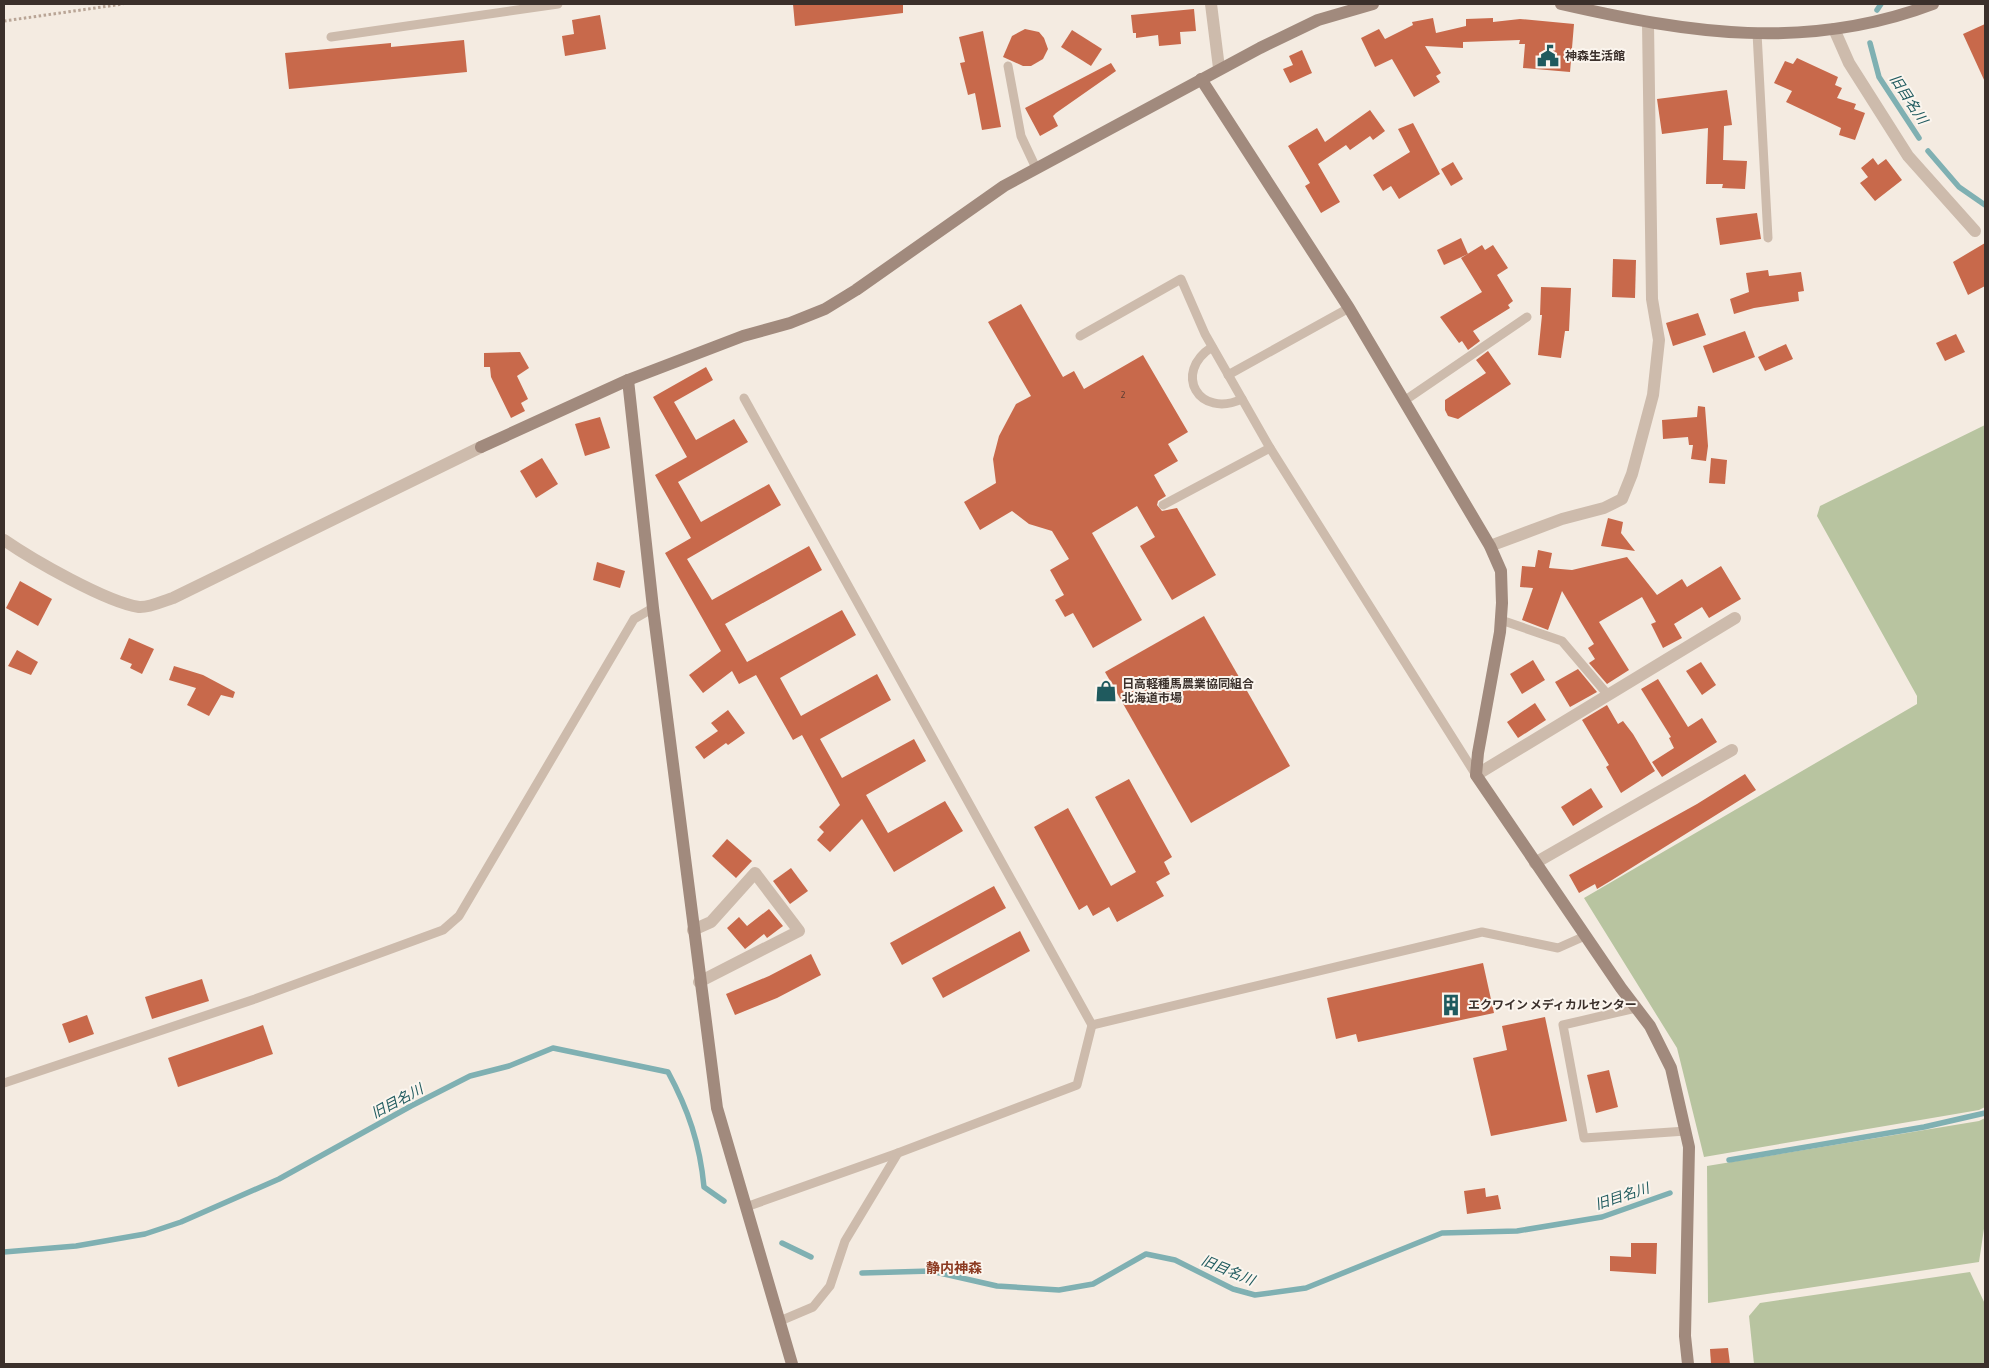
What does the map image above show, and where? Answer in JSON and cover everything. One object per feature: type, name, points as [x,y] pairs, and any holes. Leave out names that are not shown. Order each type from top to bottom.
[{"type":"street","points":[[1211,4],[1219,68]]},
{"type":"street","points":[[4,540],[25,555],[114,600],[141,607],[173,598],[481,447],[628,380],[743,336],[790,323],[825,309],[856,290],[1004,186],[1036,168],[1219,68],[1318,20],[1373,4]]},
{"type":"street","points":[[1560,4],[1648,24],[1733,34],[1834,29],[1903,15],[1933,4]]},
{"type":"street","points":[[1490,546],[1562,519],[1604,508],[1622,498],[1632,474],[1654,395],[1658,340],[1652,300],[1648,24]]},
{"type":"street","points":[[1834,29],[1848,63],[1908,156],[1975,232]]},
{"type":"street","points":[[1201,79],[1348,308],[1490,546],[1501,571],[1501,620],[1478,753],[1476,775],[1585,936],[1650,1026],[1671,1068],[1689,1147],[1685,1336],[1688,1364]]},
{"type":"street","points":[[628,380],[653,608],[699,982],[717,1108],[792,1364]]},
{"type":"street","points":[[1476,775],[1735,618]]},
{"type":"street","points":[[1535,863],[1732,750]]},
{"type":"street","points":[[693,930],[711,922],[755,874],[799,930],[699,982]]},
{"type":"lane","points":[[331,37],[558,4]]},
{"type":"lane","points":[[1757,34],[1768,238]]},
{"type":"lane","points":[[1008,66],[1021,136],[1036,168]]},
{"type":"lane","points":[[1080,336],[1181,279],[1212,347],[1270,448],[1476,775]]},
{"type":"lane","points":[[1228,374],[1348,308]]},
{"type":"lane","points":[[1404,401],[1526,317]]},
{"type":"lane","points":[[1212,347],[1200,356],[1193,369],[1193,384],[1200,396],[1213,404],[1228,405],[1242,399]]},
{"type":"lane","points":[[744,398],[1092,1025],[1077,1085],[898,1154],[746,1207]]},
{"type":"lane","points":[[1163,505],[1270,448]]},
{"type":"lane","points":[[4,1083],[255,999],[443,930],[459,916],[634,619],[653,608]]},
{"type":"lane","points":[[1501,620],[1562,641],[1608,695]]},
{"type":"lane","points":[[1092,1025],[1482,932],[1558,948],[1585,936]]},
{"type":"lane","points":[[1636,1008],[1564,1025],[1584,1138],[1686,1131]]},
{"type":"lane","points":[[780,1321],[813,1307],[830,1286],[845,1241],[898,1154]]},
{"type":"path","points":[[4,21],[123,4]]},
{"type":"green space","points":[[1985,425],[1985,1107],[1979,1110],[1704,1157],[1677,1048],[1584,898],[1917,704],[1917,696],[1817,516],[1820,506]]},
{"type":"green space","points":[[1985,1118],[1985,1222],[1979,1262],[1708,1303],[1707,1166],[1979,1121]]},
{"type":"green space","points":[[1970,1272],[1985,1304],[1985,1364],[1754,1364],[1749,1316],[1760,1303]]},
{"type":"building","points":[[793,4],[903,4],[903,13],[795,26]]},
{"type":"building","points":[[1194,9],[1196,31],[1180,32],[1181,44],[1159,46],[1158,35],[1136,38],[1136,33],[1133,33],[1131,15]]},
{"type":"building","points":[[600,15],[606,49],[565,56],[562,36],[574,34],[572,20]]},
{"type":"building","points":[[1433,18],[1436,33],[1466,26],[1466,19],[1493,18],[1493,22],[1520,19],[1574,24],[1570,72],[1523,68],[1525,44],[1519,44],[1520,40],[1463,42],[1463,48],[1425,46],[1441,73],[1436,76],[1440,82],[1414,97],[1392,59],[1375,67],[1361,38],[1379,29],[1385,39],[1413,25],[1412,22]]},
{"type":"building","points":[[1985,24],[1985,82],[1963,34]]},
{"type":"building","points":[[1025,29],[1039,32],[1044,38],[1048,49],[1043,59],[1031,66],[1023,66],[1003,57],[1012,36]]},
{"type":"building","points":[[1072,30],[1102,49],[1091,66],[1061,47]]},
{"type":"building","points":[[983,31],[1001,127],[982,130],[975,93],[968,95],[960,63],[965,62],[959,37]]},
{"type":"building","points":[[464,40],[467,72],[289,89],[285,53],[391,43],[391,47]]},
{"type":"building","points":[[1302,50],[1312,73],[1290,83],[1283,69],[1293,65],[1289,56]]},
{"type":"building","points":[[1797,58],[1838,77],[1835,85],[1842,88],[1837,98],[1856,104],[1854,109],[1865,113],[1855,140],[1839,135],[1841,128],[1786,102],[1792,91],[1774,83],[1785,61],[1793,64]]},
{"type":"building","points":[[1111,63],[1116,71],[1056,113],[1053,116],[1058,126],[1040,136],[1025,108]]},
{"type":"building","points":[[1727,90],[1732,125],[1724,126],[1723,160],[1747,161],[1745,189],[1722,188],[1723,184],[1706,184],[1708,128],[1662,134],[1657,99]]},
{"type":"building","points":[[1370,110],[1385,131],[1373,140],[1370,136],[1350,150],[1346,145],[1318,164],[1340,202],[1321,213],[1305,186],[1310,183],[1288,146],[1317,128],[1325,142]]},
{"type":"building","points":[[1413,123],[1440,174],[1399,199],[1391,186],[1383,191],[1373,175],[1410,152],[1398,129]]},
{"type":"building","points":[[1873,158],[1878,165],[1886,159],[1902,180],[1875,201],[1860,183],[1868,177],[1861,168]]},
{"type":"building","points":[[1453,162],[1463,179],[1451,186],[1441,169]]},
{"type":"building","points":[[1757,213],[1761,239],[1720,245],[1716,218]]},
{"type":"building","points":[[1461,238],[1468,254],[1444,265],[1437,250]]},
{"type":"building","points":[[1985,243],[1985,286],[1968,295],[1953,262]]},
{"type":"building","points":[[1482,245],[1485,250],[1493,245],[1508,268],[1497,275],[1513,301],[1508,305],[1510,308],[1473,331],[1480,341],[1468,350],[1462,341],[1459,343],[1440,317],[1482,292],[1461,258]]},
{"type":"building","points":[[1613,259],[1636,260],[1635,298],[1612,297]]},
{"type":"building","points":[[1768,270],[1769,276],[1801,272],[1804,291],[1798,292],[1799,301],[1754,308],[1734,314],[1730,299],[1749,292],[1746,273]]},
{"type":"building","points":[[1541,287],[1571,288],[1569,331],[1565,331],[1561,358],[1538,355],[1542,315],[1540,315]]},
{"type":"building","points":[[1021,304],[1063,377],[1074,371],[1084,389],[1143,355],[1188,432],[1168,444],[1178,461],[1154,475],[1166,496],[1158,501],[1157,505],[1162,511],[1177,508],[1216,575],[1172,600],[1140,546],[1155,537],[1137,506],[1092,533],[1142,620],[1093,648],[1073,613],[1065,617],[1055,600],[1064,595],[1050,570],[1069,559],[1052,531],[1029,524],[1012,511],[980,530],[964,502],[996,483],[993,459],[999,436],[1016,404],[1031,396],[988,322]]},
{"type":"building","points":[[1698,313],[1706,335],[1673,346],[1666,323]]},
{"type":"building","points":[[1745,331],[1755,357],[1713,373],[1703,346]]},
{"type":"building","points":[[1956,334],[1965,352],[1945,361],[1936,343]]},
{"type":"building","points":[[1786,344],[1793,359],[1765,371],[1758,357]]},
{"type":"building","points":[[1488,351],[1511,384],[1458,419],[1448,416],[1445,410],[1445,400],[1486,373],[1476,360]]},
{"type":"building","points":[[520,352],[529,368],[517,376],[528,399],[521,403],[525,411],[511,418],[491,377],[490,367],[484,367],[484,353]]},
{"type":"building","points":[[706,367],[713,380],[674,402],[696,440],[734,419],[748,442],[678,482],[701,522],[769,484],[781,505],[687,559],[712,600],[809,546],[822,570],[725,624],[747,662],[842,610],[856,635],[780,678],[801,716],[877,674],[891,700],[820,739],[842,778],[914,739],[926,761],[866,795],[888,833],[945,801],[963,831],[894,872],[862,819],[830,852],[817,840],[824,832],[819,827],[840,805],[802,735],[793,740],[756,675],[739,684],[732,671],[703,693],[689,675],[721,651],[665,553],[691,538],[655,475],[687,457],[653,397]]},
{"type":"building","points":[[1698,406],[1705,407],[1708,446],[1706,461],[1691,459],[1693,445],[1689,445],[1688,437],[1663,439],[1662,420],[1697,417]]},
{"type":"building","points":[[600,417],[610,448],[585,456],[575,424]]},
{"type":"building","points":[[542,458],[558,484],[536,498],[520,471]]},
{"type":"building","points":[[1711,458],[1727,460],[1725,484],[1709,483]]},
{"type":"building","points":[[1608,518],[1623,522],[1621,533],[1635,551],[1601,546]]},
{"type":"building","points":[[1538,550],[1552,553],[1549,568],[1572,570],[1627,557],[1657,595],[1682,579],[1687,587],[1721,566],[1741,599],[1709,618],[1702,607],[1674,624],[1682,638],[1663,648],[1651,624],[1656,622],[1642,597],[1599,622],[1629,670],[1607,684],[1589,663],[1595,659],[1588,648],[1594,644],[1562,591],[1548,630],[1522,620],[1533,588],[1520,587],[1522,566],[1535,567]]},
{"type":"building","points":[[597,562],[625,571],[620,588],[593,580]]},
{"type":"building","points":[[20,581],[52,599],[38,626],[6,608]]},
{"type":"building","points":[[1204,616],[1290,766],[1191,823],[1105,672]]},
{"type":"building","points":[[129,638],[154,649],[142,674],[130,668],[132,664],[120,659]]},
{"type":"building","points":[[17,650],[38,662],[31,675],[8,666]]},
{"type":"building","points":[[1533,660],[1545,680],[1522,694],[1510,674]]},
{"type":"building","points":[[1701,662],[1716,685],[1702,695],[1686,671]]},
{"type":"building","points":[[174,666],[203,675],[235,692],[233,698],[221,695],[209,716],[187,705],[196,688],[169,680]]},
{"type":"building","points":[[1578,669],[1597,692],[1570,707],[1555,682]]},
{"type":"building","points":[[1658,679],[1688,727],[1702,718],[1717,742],[1662,777],[1652,762],[1674,748],[1669,738],[1671,737],[1641,689]]},
{"type":"building","points":[[1535,703],[1546,720],[1518,738],[1507,722]]},
{"type":"building","points":[[1607,705],[1618,724],[1623,721],[1633,734],[1655,771],[1621,793],[1606,767],[1609,765],[1582,720]]},
{"type":"building","points":[[728,710],[745,733],[728,745],[726,743],[704,759],[695,747],[718,731],[711,723]]},
{"type":"building","points":[[1745,774],[1756,790],[1597,889],[1595,884],[1579,893],[1569,875],[1697,804]]},
{"type":"building","points":[[1129,779],[1172,857],[1164,862],[1170,874],[1156,882],[1164,896],[1117,922],[1109,907],[1093,916],[1087,905],[1079,910],[1034,827],[1068,808],[1111,886],[1136,872],[1095,797]]},
{"type":"building","points":[[1591,788],[1603,807],[1573,826],[1561,807]]},
{"type":"building","points":[[727,839],[752,861],[736,878],[712,856]]},
{"type":"building","points":[[791,868],[808,891],[790,904],[773,881]]},
{"type":"building","points":[[994,886],[1006,908],[902,965],[890,943]]},
{"type":"building","points":[[769,909],[783,926],[767,938],[764,934],[745,949],[727,928],[739,917],[747,926]]},
{"type":"building","points":[[1020,931],[1030,951],[943,998],[932,978]]},
{"type":"building","points":[[811,954],[821,975],[777,998],[735,1015],[726,994],[769,976]]},
{"type":"building","name":"エクワイン メディカルセンター","points":[[1483,963],[1494,1013],[1358,1042],[1356,1034],[1336,1039],[1327,998]]},
{"type":"building","points":[[202,979],[209,1001],[152,1019],[145,997]]},
{"type":"building","points":[[87,1015],[94,1034],[69,1043],[62,1024]]},
{"type":"building","points":[[1545,1017],[1567,1121],[1491,1136],[1473,1058],[1507,1050],[1502,1026]]},
{"type":"building","points":[[263,1025],[273,1054],[178,1087],[168,1058]]},
{"type":"building","points":[[1609,1070],[1618,1107],[1596,1113],[1587,1075]]},
{"type":"building","points":[[1485,1188],[1486,1197],[1498,1195],[1501,1209],[1467,1214],[1464,1191]]},
{"type":"building","points":[[1631,1243],[1657,1243],[1656,1274],[1610,1271],[1610,1256],[1631,1257]]},
{"type":"building","points":[[1728,1348],[1730,1364],[1711,1364],[1710,1349]]},
{"type":"waterway","name":"旧目名川","points":[[1877,10],[1881,4]]},
{"type":"waterway","name":"旧目名川","points":[[1870,43],[1879,77],[1919,138]]},
{"type":"waterway","name":"旧目名川","points":[[1928,151],[1959,187],[1985,205]]},
{"type":"waterway","name":"旧目名川","points":[[4,1252],[76,1246],[145,1234],[181,1222],[279,1179],[411,1106],[470,1076],[509,1066],[553,1048],[668,1072],[692,1127],[700,1156],[704,1187],[724,1201]]},
{"type":"waterway","name":"旧目名川","points":[[1729,1160],[1924,1127],[1985,1113]]},
{"type":"waterway","name":"旧目名川","points":[[862,1273],[931,1271],[997,1286],[1059,1290],[1093,1284],[1146,1254],[1175,1260],[1233,1289],[1255,1295],[1306,1288],[1442,1233],[1517,1231],[1602,1217],[1670,1193]]},
{"type":"waterway","name":"旧目名川","points":[[782,1243],[811,1257]]},
{"type":"place","name":"神森生活館","points":[[1548,56]]},
{"type":"place","name":"日高軽種馬農業協同組合 北海道市場","points":[[1106,691]]},
{"type":"place","name":"エクワイン メディカルセンター","points":[[1451,1005]]},
{"type":"district","name":"静内神森","points":[[954,1268]]}]
